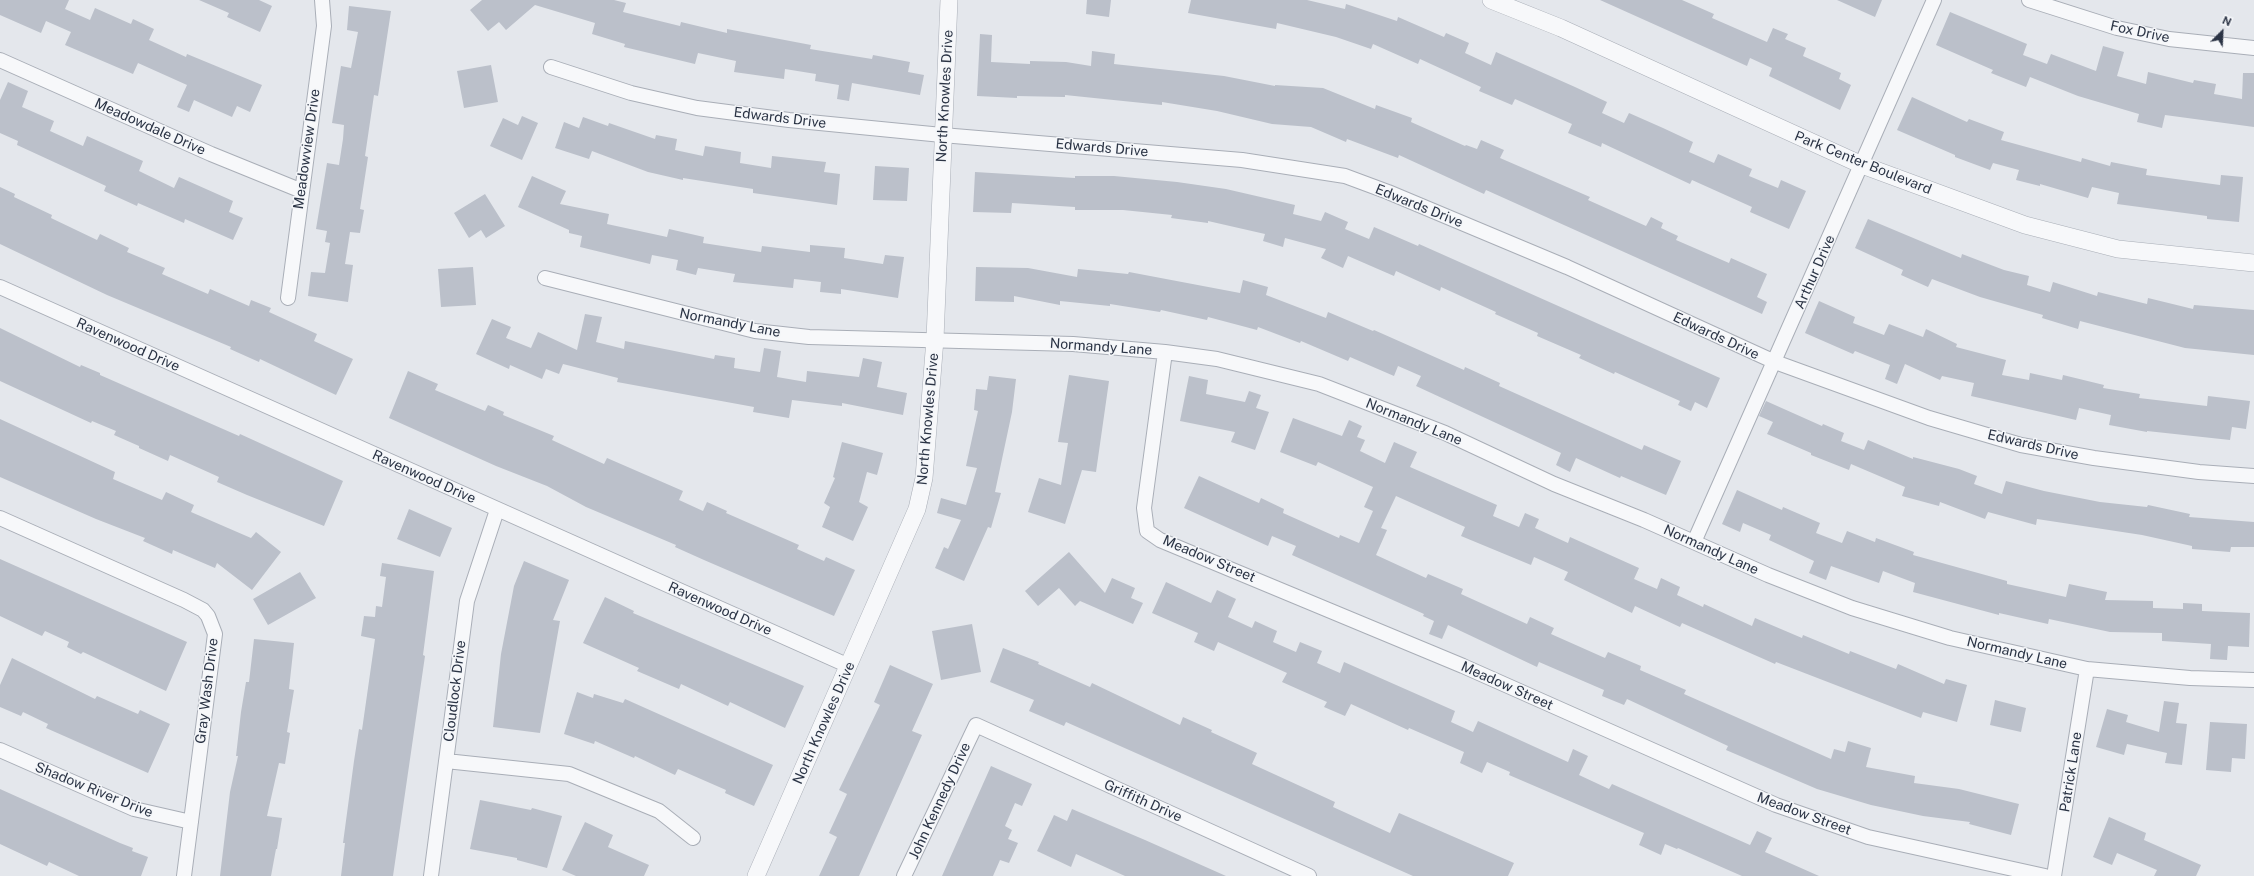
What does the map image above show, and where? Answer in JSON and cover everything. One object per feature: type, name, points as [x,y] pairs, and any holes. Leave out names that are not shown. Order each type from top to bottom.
[{"type":"street","name":"Meadowview Drive","points":[[288,298],[324,26],[322,0]]},
{"type":"street","name":"North Knowles Drive","points":[[756,876],[917,508],[924,478],[935,339],[942,135],[949,0]]},
{"type":"street","name":"Park Center Boulevard","points":[[1491,0],[1561,28],[1862,166],[2025,225],[2118,249],[2254,262]]},
{"type":"street","name":"Arthur Drive","points":[[1694,542],[1862,166],[1934,0]]},
{"type":"street","name":"Fox Drive","points":[[2029,0],[2116,28],[2169,39],[2254,48]]},
{"type":"street","name":"Meadowdale Drive","points":[[0,60],[211,154],[302,191]]},
{"type":"street","name":"Edwards Drive","points":[[550,67],[631,93],[697,108],[789,120],[942,135],[1242,160],[1345,176],[1388,192],[1567,267],[1775,362],[1929,418],[2021,445],[2101,459],[2199,472],[2254,476]]},
{"type":"street","name":"Normandy Lane","points":[[545,278],[755,331],[809,337],[935,339],[1073,344],[1165,352],[1217,359],[1319,384],[1445,433],[1554,484],[1694,542],[1768,575],[1852,608],[1950,638],[2087,669],[2190,678],[2254,680]]},
{"type":"street","name":"Ravenwood Drive","points":[[0,288],[848,666]]},
{"type":"street","name":"Meadow Street","points":[[1165,352],[1144,508],[1147,531],[1160,540],[1456,663],[1776,806],[1868,837],[2045,876]]},
{"type":"street","name":"Cloudlock Drive","points":[[431,876],[467,601],[497,510]]},
{"type":"street","name":"Gray Wash Drive","points":[[0,518],[195,605],[208,616],[215,634],[184,876]]},
{"type":"street","name":"Patrick Lane","points":[[2054,876],[2087,669]]},
{"type":"street","name":"John Kennedy Drive","points":[[904,876],[976,725]]},
{"type":"street","name":"Griffith Drive","points":[[976,725],[1309,876]]},
{"type":"street","name":"Shadow River Drive","points":[[0,750],[134,809],[191,822]]},
{"type":"street","points":[[446,761],[569,774],[659,811],[693,838]]},
{"type":"building","points":[[0,0],[69,0],[65,9],[90,20],[95,8],[131,24],[133,19],[154,29],[149,40],[186,57],[187,54],[262,85],[250,112],[237,106],[232,117],[194,100],[189,112],[177,107],[187,85],[138,63],[133,74],[65,45],[71,32],[46,21],[41,33],[0,15]]},
{"type":"building","points":[[199,0],[259,0],[272,6],[260,32],[227,17],[229,13]]},
{"type":"building","points":[[482,0],[614,0],[626,3],[623,12],[680,26],[681,22],[727,33],[727,29],[811,45],[810,49],[872,59],[873,55],[910,62],[908,72],[924,75],[920,95],[852,83],[849,101],[837,99],[839,85],[815,81],[816,74],[785,69],[784,79],[734,72],[736,61],[698,53],[695,64],[624,47],[625,44],[592,34],[595,23],[535,5],[506,30],[499,22],[488,31],[470,10]]},
{"type":"building","points":[[1087,0],[1111,0],[1109,17],[1086,14]]},
{"type":"building","points":[[1191,0],[1307,0],[1345,9],[1346,4],[1397,21],[1398,17],[1444,37],[1446,33],[1469,43],[1465,53],[1491,65],[1496,52],[1575,87],[1607,102],[1602,113],[1624,123],[1629,113],[1663,128],[1693,142],[1689,152],[1714,163],[1718,154],[1752,169],[1749,176],[1778,188],[1781,180],[1806,191],[1789,229],[1750,212],[1752,207],[1692,180],[1690,184],[1602,143],[1601,147],[1568,133],[1572,124],[1515,99],[1512,105],[1479,91],[1481,87],[1420,59],[1418,64],[1373,44],[1371,49],[1336,37],[1277,23],[1276,29],[1188,13]]},
{"type":"building","points":[[1600,0],[1682,0],[1714,14],[1712,18],[1767,42],[1773,28],[1788,34],[1785,39],[1806,48],[1803,56],[1841,73],[1839,79],[1851,85],[1840,110],[1769,76],[1772,68],[1750,58],[1747,66]]},
{"type":"building","points":[[1837,0],[1882,0],[1875,17]]},
{"type":"building","points":[[349,6],[391,11],[378,96],[374,95],[365,156],[368,157],[360,209],[364,210],[360,233],[350,232],[345,264],[353,265],[348,302],[308,296],[311,272],[325,273],[330,243],[325,242],[327,231],[316,229],[327,163],[339,165],[343,139],[344,125],[332,123],[341,66],[351,68],[358,32],[347,30]]},
{"type":"building","points":[[1950,12],[2027,44],[2023,55],[2047,64],[2051,54],[2096,71],[2103,46],[2124,52],[2117,76],[2146,84],[2148,72],[2193,83],[2194,80],[2216,84],[2214,94],[2242,99],[2243,73],[2254,73],[2254,127],[2165,115],[2162,128],[2137,122],[2139,114],[2078,96],[2030,77],[2026,87],[1991,73],[1993,70],[1936,45]]},
{"type":"building","points":[[980,34],[992,35],[991,62],[1030,64],[1030,61],[1066,62],[1091,66],[1092,51],[1115,54],[1114,64],[1224,76],[1275,86],[1323,88],[1375,109],[1376,105],[1412,118],[1411,122],[1465,146],[1466,145],[1477,149],[1481,140],[1504,150],[1500,158],[1590,197],[1588,200],[1646,226],[1651,217],[1663,223],[1661,228],[1678,236],[1676,240],[1729,263],[1731,258],[1767,274],[1757,297],[1767,302],[1762,314],[1486,190],[1484,194],[1399,155],[1398,158],[1347,139],[1346,142],[1311,127],[1272,124],[1217,111],[1162,102],[1162,105],[1065,95],[1065,97],[1017,96],[1017,98],[977,96]]},
{"type":"building","points":[[491,65],[498,102],[464,108],[457,71]]},
{"type":"building","points":[[8,82],[28,91],[22,107],[54,121],[50,131],[83,146],[87,136],[143,161],[139,171],[174,188],[179,177],[233,201],[229,212],[243,218],[233,240],[185,219],[184,223],[138,203],[137,206],[104,191],[106,186],[17,145],[18,141],[0,133],[0,100]]},
{"type":"building","points":[[1912,97],[1967,122],[1969,119],[2004,132],[2001,140],[2081,162],[2082,158],[2110,166],[2111,162],[2147,169],[2146,175],[2220,185],[2221,175],[2243,177],[2239,222],[2207,219],[2207,216],[2117,204],[2119,193],[2092,187],[2088,198],[2040,184],[2040,186],[2016,180],[2019,170],[1993,163],[1990,170],[1955,157],[1955,155],[1897,130]]},
{"type":"building","points":[[522,116],[538,123],[522,160],[490,146],[503,118],[518,125]]},
{"type":"building","points":[[583,117],[608,126],[609,123],[655,139],[656,135],[677,139],[675,150],[703,156],[705,146],[741,152],[740,163],[771,168],[772,156],[826,162],[824,172],[840,174],[837,205],[753,193],[753,189],[683,178],[683,180],[648,172],[592,151],[589,159],[555,148],[564,122],[579,128]]},
{"type":"building","points":[[875,166],[909,168],[907,201],[873,200]]},
{"type":"building","points":[[975,172],[1075,178],[1075,176],[1114,176],[1177,182],[1226,189],[1295,205],[1293,214],[1321,221],[1325,212],[1348,222],[1345,229],[1369,239],[1374,227],[1418,246],[1419,244],[1720,378],[1707,408],[1695,402],[1691,411],[1678,405],[1680,401],[1615,372],[1614,374],[1579,358],[1581,355],[1537,336],[1538,333],[1495,314],[1496,312],[1441,287],[1440,291],[1396,271],[1394,276],[1348,256],[1343,268],[1321,258],[1326,249],[1285,238],[1283,247],[1263,241],[1265,234],[1208,221],[1208,223],[1171,218],[1172,215],[1123,210],[1075,210],[1075,207],[1012,203],[1011,213],[973,212]]},
{"type":"building","points":[[532,176],[566,191],[560,204],[609,214],[607,224],[667,237],[669,229],[704,237],[703,243],[761,252],[762,246],[810,252],[810,245],[845,248],[844,258],[883,264],[885,255],[904,257],[898,298],[841,289],[841,294],[820,292],[821,282],[794,279],[793,288],[733,282],[735,274],[698,268],[696,275],[676,270],[678,260],[652,255],[650,264],[580,247],[582,236],[569,233],[569,230],[518,207]]},
{"type":"building","points":[[0,187],[15,194],[14,197],[52,215],[51,218],[97,240],[100,234],[129,248],[127,252],[165,268],[162,274],[208,294],[210,289],[249,306],[251,300],[271,308],[269,312],[317,334],[314,341],[353,359],[336,395],[260,359],[259,362],[230,349],[231,347],[107,295],[0,244]]},
{"type":"building","points":[[485,194],[505,226],[486,238],[481,230],[469,238],[454,213]]},
{"type":"building","points":[[1868,219],[1961,258],[1962,254],[2004,270],[2029,276],[2027,285],[2050,292],[2053,282],[2097,296],[2098,292],[2147,304],[2148,298],[2193,309],[2194,305],[2254,310],[2254,355],[2185,348],[2080,321],[2078,329],[2042,318],[2043,315],[1980,297],[1932,279],[1928,287],[1901,275],[1903,270],[1855,248]]},
{"type":"building","points":[[473,267],[476,305],[441,307],[438,269]]},
{"type":"building","points":[[976,267],[1028,268],[1077,277],[1078,269],[1128,274],[1129,272],[1240,293],[1243,280],[1268,287],[1266,295],[1326,318],[1328,312],[1373,331],[1374,330],[1464,370],[1465,367],[1500,383],[1499,386],[1642,450],[1644,445],[1681,461],[1666,495],[1621,476],[1620,478],[1576,458],[1570,472],[1556,465],[1561,453],[1416,386],[1421,376],[1398,366],[1394,376],[1350,357],[1348,361],[1301,341],[1300,343],[1258,327],[1257,330],[1208,317],[1207,320],[1161,310],[1160,312],[1110,304],[1110,306],[1060,301],[1060,305],[1014,296],[1014,302],[975,301]]},
{"type":"building","points":[[1819,301],[1855,317],[1853,323],[1884,335],[1889,324],[1923,337],[1926,329],[1957,344],[1956,347],[2006,360],[2002,375],[2029,380],[2030,373],[2062,380],[2063,375],[2104,385],[2103,388],[2140,394],[2139,398],[2207,406],[2208,396],[2250,401],[2246,429],[2232,427],[2230,440],[2147,432],[2109,425],[2111,415],[2079,408],[2076,420],[1971,396],[1974,383],[1942,376],[1940,380],[1905,364],[1897,384],[1885,379],[1890,365],[1855,351],[1853,354],[1805,333]]},
{"type":"building","points":[[585,314],[602,317],[596,342],[624,349],[625,341],[714,359],[715,355],[735,358],[734,368],[760,372],[764,348],[781,351],[777,377],[806,382],[807,371],[859,377],[863,358],[882,362],[877,387],[907,393],[903,415],[842,403],[842,406],[792,400],[789,418],[753,412],[754,407],[617,382],[618,378],[563,364],[559,374],[546,369],[542,379],[510,365],[509,369],[476,354],[492,319],[511,327],[506,338],[531,348],[538,332],[577,350]]},
{"type":"building","points":[[0,328],[80,367],[81,365],[100,373],[100,375],[239,436],[240,434],[343,481],[324,526],[217,482],[219,477],[170,455],[168,461],[114,435],[116,431],[92,421],[91,423],[0,381]]},
{"type":"building","points":[[408,371],[438,384],[435,390],[485,411],[488,405],[504,412],[503,415],[554,436],[552,440],[604,464],[607,458],[683,491],[679,500],[703,511],[707,502],[727,511],[726,513],[799,545],[797,549],[824,561],[826,557],[855,570],[834,616],[675,547],[676,545],[586,507],[547,486],[496,466],[389,418]]},
{"type":"building","points":[[1069,375],[1109,381],[1096,472],[1082,470],[1065,524],[1028,512],[1039,478],[1061,485],[1068,443],[1058,442]]},
{"type":"building","points":[[989,376],[1016,379],[1012,412],[995,492],[1001,493],[991,528],[988,527],[964,581],[935,568],[944,547],[948,549],[961,520],[937,513],[941,498],[966,505],[977,468],[966,466],[978,411],[974,410],[976,389],[987,390]]},
{"type":"building","points":[[1189,376],[1208,380],[1206,394],[1245,402],[1249,391],[1261,395],[1256,408],[1269,412],[1255,450],[1231,442],[1235,432],[1180,421]]},
{"type":"building","points":[[1766,401],[1822,426],[1823,424],[1844,433],[1841,441],[1864,450],[1868,440],[1913,459],[1913,457],[1959,469],[1977,476],[1974,484],[2002,494],[2006,481],[2044,491],[2100,502],[2147,507],[2148,505],[2190,514],[2189,517],[2254,522],[2254,547],[2231,547],[2230,552],[2192,549],[2192,546],[2142,535],[2037,519],[2036,525],[1988,512],[1985,519],[1940,502],[1939,506],[1902,496],[1905,487],[1851,464],[1849,470],[1811,455],[1811,453],[1767,434],[1773,422],[1759,416]]},
{"type":"building","points":[[1293,418],[1342,436],[1349,420],[1362,426],[1357,437],[1365,440],[1360,451],[1385,463],[1394,442],[1417,452],[1410,467],[1497,505],[1493,516],[1519,527],[1525,513],[1539,519],[1535,528],[1568,543],[1570,537],[1639,568],[1634,579],[1657,589],[1661,578],[1680,587],[1677,595],[1703,607],[1704,604],[1752,626],[1755,618],[1802,638],[1803,635],[1849,654],[1850,651],[1896,669],[1898,664],[1944,684],[1946,679],[1967,685],[1957,722],[1923,712],[1921,718],[1776,662],[1775,664],[1682,623],[1680,627],[1635,606],[1632,613],[1564,580],[1568,572],[1534,557],[1531,565],[1461,536],[1465,527],[1396,496],[1381,528],[1387,530],[1376,555],[1426,578],[1428,574],[1463,589],[1461,594],[1527,624],[1530,617],[1554,628],[1551,634],[1605,658],[1608,652],[1641,666],[1640,670],[1686,690],[1684,694],[1831,759],[1834,749],[1845,752],[1848,741],[1871,748],[1866,767],[1915,776],[1914,783],[1959,789],[2019,804],[2011,835],[1969,824],[1970,822],[1923,816],[1871,805],[1817,789],[1726,750],[1728,746],[1627,699],[1624,705],[1602,696],[1604,690],[1539,662],[1537,667],[1448,625],[1442,639],[1429,634],[1434,621],[1423,616],[1424,614],[1292,555],[1296,546],[1272,536],[1268,546],[1184,508],[1199,476],[1259,503],[1261,498],[1284,509],[1283,513],[1339,538],[1340,535],[1359,543],[1373,511],[1364,507],[1373,487],[1318,462],[1316,466],[1280,452]]},
{"type":"building","points":[[0,419],[115,472],[113,479],[162,500],[166,492],[194,505],[191,512],[251,538],[256,532],[281,552],[252,590],[217,563],[215,568],[173,550],[172,554],[143,541],[145,538],[96,519],[0,477]]},
{"type":"building","points":[[842,442],[883,453],[877,475],[867,472],[859,502],[868,507],[853,541],[822,527],[830,507],[824,503],[835,478],[833,477]]},
{"type":"building","points":[[1737,490],[1782,510],[1783,507],[1820,523],[1816,533],[1842,543],[1847,531],[1875,542],[1876,538],[1914,552],[1913,555],[2007,581],[2007,584],[2066,597],[2069,584],[2107,592],[2105,600],[2153,601],[2153,608],[2183,609],[2183,603],[2202,604],[2202,611],[2250,613],[2249,647],[2228,646],[2227,660],[2210,659],[2211,644],[2162,641],[2162,633],[2110,632],[2049,619],[2048,624],[1999,613],[1999,615],[1913,592],[1915,583],[1883,571],[1879,583],[1831,566],[1826,580],[1809,573],[1814,561],[1769,540],[1771,535],[1743,523],[1740,532],[1722,524]]},
{"type":"building","points":[[409,509],[452,528],[440,557],[397,539]]},
{"type":"building","points":[[1069,552],[1105,593],[1112,578],[1135,588],[1131,598],[1143,603],[1133,624],[1080,601],[1075,606],[1059,588],[1038,606],[1025,591]]},
{"type":"building","points":[[0,559],[187,642],[166,691],[83,652],[81,654],[67,647],[69,642],[45,631],[42,636],[0,616]]},
{"type":"building","points":[[524,561],[569,580],[553,620],[560,621],[540,733],[493,727],[501,654],[514,586]]},
{"type":"building","points":[[382,563],[434,571],[423,655],[425,656],[393,876],[341,876],[345,843],[343,843],[354,761],[359,729],[362,730],[375,639],[361,636],[364,616],[375,617],[376,606],[382,607],[386,577],[380,576]]},
{"type":"building","points":[[300,572],[316,598],[268,625],[253,599]]},
{"type":"building","points":[[1166,582],[1211,603],[1217,590],[1236,599],[1228,617],[1252,628],[1255,621],[1277,631],[1273,642],[1296,652],[1300,642],[1322,651],[1317,663],[1340,673],[1344,662],[1455,711],[1451,722],[1473,732],[1478,721],[1568,762],[1573,749],[1588,756],[1579,775],[1609,789],[1612,784],[1750,845],[1757,831],[1772,838],[1765,852],[1819,876],[1742,876],[1678,848],[1677,849],[1665,844],[1661,855],[1639,845],[1644,833],[1509,775],[1510,772],[1487,762],[1482,773],[1460,763],[1464,752],[1409,728],[1408,730],[1351,704],[1345,716],[1324,707],[1327,702],[1282,682],[1287,673],[1218,642],[1214,651],[1194,642],[1198,633],[1152,613]]},
{"type":"building","points":[[605,597],[634,611],[633,613],[804,686],[785,728],[730,702],[728,706],[681,684],[679,689],[637,671],[639,668],[583,643]]},
{"type":"building","points":[[972,624],[981,672],[941,680],[932,631]]},
{"type":"building","points":[[254,639],[294,643],[289,689],[294,690],[287,732],[290,733],[285,764],[279,763],[267,816],[282,818],[271,876],[220,876],[230,792],[238,756],[236,756],[241,712],[246,682],[249,682]]},
{"type":"building","points":[[1003,648],[1039,662],[1038,664],[1090,687],[1092,683],[1180,725],[1183,717],[1212,730],[1211,732],[1257,753],[1252,764],[1335,802],[1333,807],[1390,833],[1399,813],[1514,863],[1508,876],[1413,876],[1066,722],[1064,726],[1029,711],[1034,700],[990,682]]},
{"type":"building","points":[[12,658],[95,699],[97,696],[138,714],[140,710],[170,724],[148,773],[46,728],[48,724],[23,712],[21,716],[0,707],[0,685]]},
{"type":"building","points":[[890,665],[933,684],[912,731],[922,735],[859,876],[819,876],[837,837],[829,833],[847,794],[839,790],[880,705],[874,702]]},
{"type":"building","points":[[577,692],[593,698],[594,694],[623,703],[625,699],[773,765],[754,806],[725,793],[726,790],[678,769],[675,775],[635,756],[634,758],[595,741],[594,744],[564,734]]},
{"type":"building","points":[[1995,700],[2026,708],[2021,732],[1990,725]]},
{"type":"building","points":[[2164,701],[2179,703],[2176,723],[2187,724],[2182,765],[2165,763],[2167,753],[2127,744],[2124,755],[2096,747],[2107,709],[2128,715],[2126,722],[2159,732]]},
{"type":"building","points":[[2210,722],[2247,724],[2245,759],[2232,758],[2231,772],[2206,770]]},
{"type":"building","points":[[991,766],[1032,784],[1022,806],[1015,803],[1005,826],[1012,830],[1008,839],[1018,843],[1009,863],[1000,860],[993,876],[942,876]]},
{"type":"building","points":[[0,789],[133,848],[132,851],[148,857],[141,876],[79,876],[49,862],[47,866],[0,844]]},
{"type":"building","points":[[480,800],[531,810],[532,808],[562,816],[547,868],[517,860],[517,858],[470,849]]},
{"type":"building","points":[[1072,809],[1226,876],[1125,876],[1076,854],[1071,867],[1037,851],[1054,815],[1067,821]]},
{"type":"building","points":[[2109,817],[2146,833],[2144,840],[2201,865],[2196,876],[2154,876],[2157,870],[2117,853],[2112,865],[2093,857]]},
{"type":"building","points":[[585,822],[613,835],[608,847],[649,865],[644,876],[576,876],[562,870]]}]
